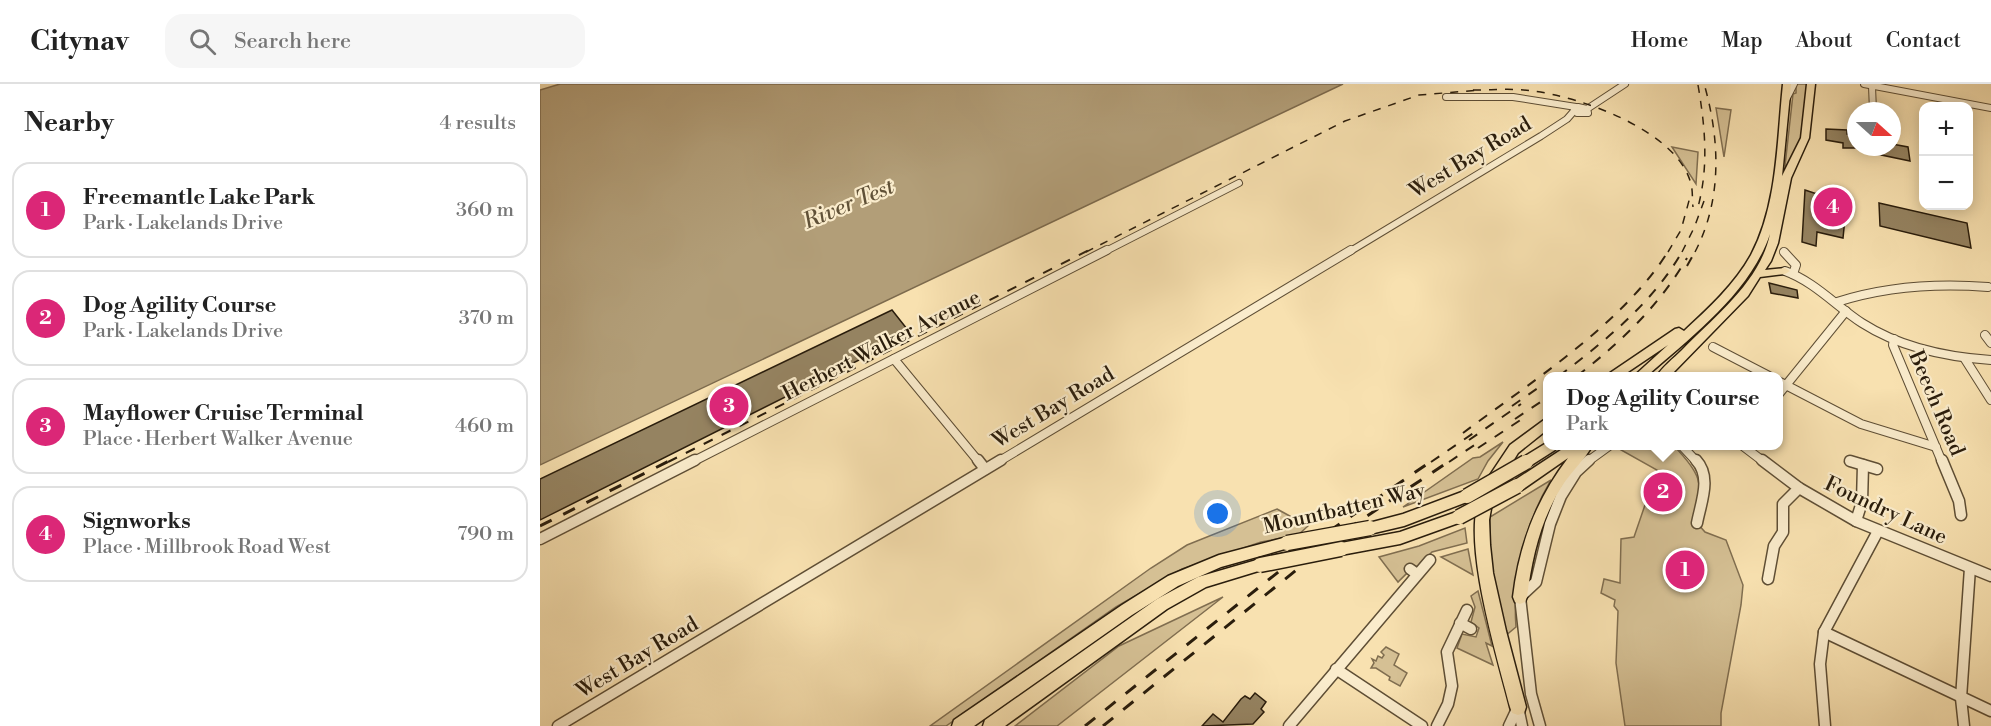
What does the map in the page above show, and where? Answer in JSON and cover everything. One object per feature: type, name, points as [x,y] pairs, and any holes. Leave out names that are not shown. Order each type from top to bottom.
[{"type":"highway","points":[[1645,372],[1734,286],[1754,259],[1763,238],[1779,172],[1787,84]]},
{"type":"highway","points":[[1668,372],[1759,274],[1768,256],[1773,243],[1786,178],[1805,138],[1811,84]]},
{"type":"highway","points":[[1768,256],[1774,264],[1789,273]]},
{"type":"highway","points":[[1759,274],[1789,273]]},
{"type":"highway","points":[[1620,372],[1703,317]]},
{"type":"highway","points":[[1518,707],[1487,576],[1482,538],[1483,513],[1493,481],[1507,458],[1522,440],[1543,425]]},
{"type":"highway","name":"Mountbatten Way","points":[[960,726],[1127,610],[1173,581],[1219,561],[1287,543],[1370,528],[1412,517],[1467,496],[1545,450]]},
{"type":"highway","name":"Mountbatten Way","points":[[991,726],[1162,604],[1203,582],[1260,565],[1400,538],[1459,518],[1517,486],[1569,450]]},
{"type":"highway","points":[[1520,597],[1527,550],[1543,505],[1569,464],[1582,450]]},
{"type":"street","points":[[1575,110],[1587,109],[1625,84]]},
{"type":"street","points":[[1785,103],[1794,84]]},
{"type":"street","points":[[1871,102],[1866,84],[1892,87],[1991,108]]},
{"type":"street","points":[[1446,97],[1513,97],[1561,105],[1581,115],[1588,113],[1587,109]]},
{"type":"street","points":[[1934,97],[1935,102]]},
{"type":"street","name":"West Bay Road","points":[[1567,119],[1575,110]]},
{"type":"street","name":"West Bay Road","points":[[558,726],[1567,119],[1581,115]]},
{"type":"street","name":"Herbert Walker Avenue","points":[[540,539],[1239,183]]},
{"type":"street","points":[[1784,252],[1796,265],[1789,273],[1837,302],[1872,329],[1933,352],[1965,359],[1991,360]]},
{"type":"street","points":[[1837,302],[1866,294],[1924,285],[1988,287]]},
{"type":"street","points":[[1783,383],[1846,311]]},
{"type":"street","points":[[1985,335],[1991,343]]},
{"type":"street","name":"Beech Road","points":[[1894,339],[1893,345],[1959,501],[1961,515]]},
{"type":"street","points":[[1713,347],[1761,372]]},
{"type":"street","points":[[894,359],[985,469]]},
{"type":"street","points":[[1965,359],[1991,400]]},
{"type":"street","points":[[1783,385],[1861,424],[1936,447]]},
{"type":"street","points":[[1540,726],[1534,713],[1520,597],[1532,588],[1555,514],[1567,486],[1577,471],[1604,450]]},
{"type":"street","points":[[1686,450],[1703,468],[1705,483],[1697,523]]},
{"type":"street","name":"Foundry Lane","points":[[1748,450],[1799,488],[1856,521],[1991,576]]},
{"type":"street","points":[[1850,460],[1877,469]]},
{"type":"street","points":[[1856,521],[1862,502],[1863,465]]},
{"type":"street","points":[[1768,579],[1774,546],[1783,532],[1783,504],[1799,488]]},
{"type":"street","points":[[1825,726],[1820,664],[1824,632],[1878,531]]},
{"type":"street","points":[[1289,726],[1414,572],[1430,560]]},
{"type":"street","points":[[1964,726],[1961,698],[1970,568]]},
{"type":"street","points":[[1437,726],[1448,704],[1452,686],[1447,652],[1467,610]]},
{"type":"street","points":[[1460,623],[1471,629]]},
{"type":"street","points":[[1824,632],[1991,711]]},
{"type":"street","points":[[1336,669],[1422,726]]},
{"type":"street","points":[[1509,726],[1518,707]]},
{"type":"street","points":[[1518,707],[1522,726]]},
{"type":"street","points":[[1531,726],[1534,713]]},
{"type":"shaded area","points":[[1796,84],[1808,84],[1801,137],[1788,166],[1785,166],[1793,94],[1796,93]]},
{"type":"shaded area","points":[[1716,108],[1731,110],[1724,157]]},
{"type":"shaded area","points":[[1672,147],[1698,152],[1696,184]]},
{"type":"shaded area","points":[[1503,442],[1478,479],[1403,507],[1473,458],[1480,457]]},
{"type":"shaded area","points":[[1621,450],[1678,450],[1684,457],[1696,473],[1698,481],[1697,523],[1705,532],[1726,540],[1743,585],[1721,713],[1721,726],[1625,726],[1616,663],[1618,611],[1614,606],[1615,600],[1601,593],[1604,579],[1620,583],[1621,539],[1634,537],[1657,470]]},
{"type":"shaded area","points":[[1551,480],[1527,532],[1518,569],[1516,627],[1505,636],[1490,558],[1490,517]]},
{"type":"shaded area","points":[[1277,509],[1308,526],[1298,535],[1261,542],[1182,569],[1116,607],[946,726],[930,726],[1151,568],[1187,545]]},
{"type":"shaded area","points":[[1465,528],[1467,543],[1432,552],[1418,567],[1409,564],[1405,569],[1407,573],[1398,582],[1379,557],[1419,546]]},
{"type":"shaded area","points":[[1468,549],[1473,575],[1441,557]]},
{"type":"shaded area","points":[[1478,591],[1492,646],[1486,643],[1493,665],[1457,648],[1462,634],[1476,637],[1479,628],[1471,622],[1475,607],[1471,596]]},
{"type":"shaded area","points":[[1223,597],[1057,726],[1015,726],[1119,646]]},
{"type":"shaded area","points":[[1386,647],[1399,654],[1394,665],[1407,673],[1400,686],[1376,668],[1371,668],[1374,663],[1372,659],[1376,661],[1378,656],[1382,658],[1384,655],[1381,652]]},
{"type":"water","name":"River Test","points":[[560,84],[1343,84],[540,465],[540,90]]},
{"type":"building","points":[[1826,129],[1847,130],[1847,148],[1843,148],[1843,143],[1826,140]]},
{"type":"building","points":[[1901,146],[1908,147],[1910,161],[1886,156],[1901,156]]},
{"type":"building","points":[[1805,190],[1841,202],[1840,217],[1845,218],[1843,238],[1817,232],[1816,246],[1802,242]]},
{"type":"building","points":[[1879,203],[1967,223],[1971,248],[1880,226]]},
{"type":"building","points":[[1769,283],[1797,290],[1798,298],[1771,293]]},
{"type":"building","points":[[892,310],[911,334],[540,520],[540,479]]},
{"type":"building","points":[[1255,693],[1266,702],[1261,709],[1264,712],[1253,724],[1202,726],[1213,714],[1223,722],[1241,699],[1245,696],[1250,699]]},
{"type":"railway","points":[[1698,85],[1705,146],[1704,176],[1698,207]]},
{"type":"railway","points":[[1696,251],[1710,212],[1716,171],[1714,129],[1705,87]]},
{"type":"railway","points":[[1473,90],[1481,90]]},
{"type":"railway","points":[[1086,252],[1345,121],[1419,95],[1481,90]]},
{"type":"railway","points":[[1481,90],[1533,91],[1553,95],[1601,109],[1625,120],[1668,148],[1682,165],[1691,184],[1693,207]]},
{"type":"railway","points":[[1668,252],[1681,230],[1690,197]]},
{"type":"railway","points":[[1683,250],[1704,201]]},
{"type":"railway","points":[[668,462],[1089,250]]},
{"type":"railway","points":[[1546,372],[1602,327],[1650,277],[1669,250]]},
{"type":"railway","points":[[1564,372],[1594,349],[1643,303],[1658,287],[1683,250]]},
{"type":"railway","points":[[1687,266],[1696,251]]},
{"type":"railway","points":[[1582,372],[1638,322],[1664,292],[1687,258]]},
{"type":"railway","points":[[1463,433],[1543,374]]},
{"type":"railway","points":[[1512,406],[1543,384]]},
{"type":"railway","points":[[1515,419],[1543,400]]},
{"type":"railway","points":[[1469,440],[1521,404]]},
{"type":"railway","points":[[1478,448],[1525,417]]},
{"type":"railway","points":[[1431,462],[1475,432]]},
{"type":"railway","points":[[1449,462],[1482,440]]},
{"type":"railway","points":[[540,526],[671,460]]},
{"type":"railway","points":[[1085,726],[1331,530],[1433,460]]},
{"type":"railway","points":[[1103,726],[1346,530],[1451,460]]},
{"type":"place","name":"Signworks","points":[[1833,207]]},
{"type":"place","name":"Mayflower Cruise Terminal","points":[[729,406]]},
{"type":"place","name":"Dog Agility Course","points":[[1663,492]]},
{"type":"place","name":"Freemantle Lake Park","points":[[1685,570]]}]
